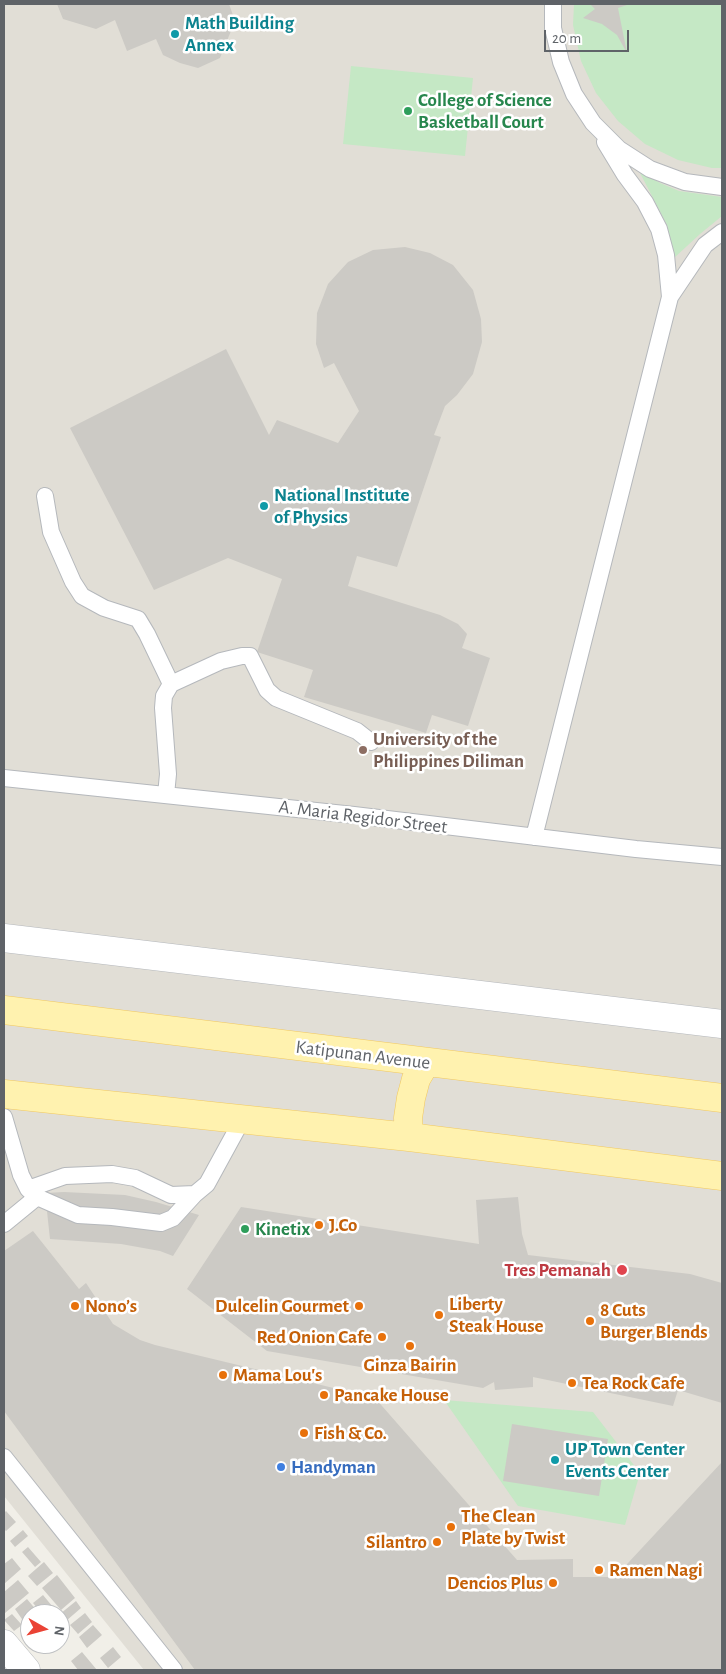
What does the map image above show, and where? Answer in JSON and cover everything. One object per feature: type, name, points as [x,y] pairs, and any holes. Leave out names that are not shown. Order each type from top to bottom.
[{"type":"main road","name":"Katipunan Avenue","points":[[4,1010],[722,1098]]},
{"type":"main road","points":[[409,1138],[408,1118],[411,1098],[416,1080],[426,1062]]},
{"type":"main road","points":[[4,1094],[409,1138],[722,1176]]},
{"type":"street","points":[[4,938],[722,1024]]},
{"type":"street","points":[[4,1644],[26,1670]]},
{"type":"lane","points":[[534,837],[670,297],[666,255],[659,229],[645,202],[625,175],[574,94],[560,62],[553,28],[553,4]]},
{"type":"lane","points":[[593,123],[619,149],[650,169],[685,182],[722,187]]},
{"type":"lane","points":[[670,297],[705,245],[722,232]]},
{"type":"lane","points":[[45,496],[51,532],[82,596],[104,608],[138,619],[171,684]]},
{"type":"lane","points":[[166,795],[168,774],[163,708],[164,696],[171,684],[221,661],[250,656],[267,690],[276,698],[357,731],[371,742]]},
{"type":"lane","name":"A. Maria Regidor Street","points":[[4,778],[354,815],[722,857]]},
{"type":"lane","points":[[4,1117],[21,1175],[32,1193],[78,1214],[161,1223],[173,1218],[207,1184],[242,1120]]},
{"type":"lane","points":[[4,1224],[32,1193],[65,1176],[112,1174],[135,1178],[171,1195],[196,1194]]},
{"type":"lane","points":[[4,1457],[174,1670]]},
{"type":"shaded area","name":"University of the Philippines Diliman","points":[[4,4],[722,4],[722,1670],[144,1670],[4,1496]]},
{"type":"green space","points":[[574,4],[722,4],[722,168],[712,168],[678,160],[645,144],[618,121],[596,93],[581,61],[573,25]]},
{"type":"green space","name":"College of Science Basketball Court","points":[[351,66],[473,78],[465,156],[343,144]]},
{"type":"green space","points":[[639,171],[679,191],[722,197],[722,216],[674,258],[667,225]]},
{"type":"green space","points":[[444,1400],[593,1412],[640,1473],[625,1525],[518,1506]]},
{"type":"building","name":"Math Building Annex","points":[[57,4],[229,4],[235,21],[220,58],[198,68],[180,63],[163,55],[156,39],[127,51],[115,20],[96,29],[63,19]]},
{"type":"building","points":[[590,4],[630,4],[618,8],[627,53],[617,35],[602,24],[583,18],[595,9]]},
{"type":"building","name":"National Institute of Physics","points":[[405,247],[430,253],[453,265],[473,290],[481,319],[482,342],[473,374],[457,395],[445,406],[434,435],[441,437],[397,567],[357,556],[348,586],[440,615],[458,624],[467,634],[462,648],[490,658],[468,726],[432,715],[426,733],[304,697],[313,670],[257,652],[282,579],[228,558],[154,590],[70,428],[226,349],[269,435],[277,420],[338,443],[359,411],[334,363],[324,368],[316,344],[317,313],[328,284],[348,262],[373,250]]},
{"type":"building","points":[[45,1193],[125,1195],[199,1215],[173,1256],[160,1251],[121,1244],[50,1239]]},
{"type":"building","points":[[518,1197],[522,1234],[528,1255],[690,1274],[722,1283],[722,1403],[678,1390],[673,1406],[533,1377],[533,1387],[495,1390],[494,1382],[483,1388],[267,1351],[187,1289],[241,1207],[479,1244],[476,1200]]},
{"type":"building","points":[[33,1231],[79,1289],[86,1283],[113,1324],[140,1340],[375,1398],[517,1560],[573,1559],[573,1577],[615,1577],[722,1462],[722,1670],[195,1670],[4,1411],[4,1251]]},
{"type":"building","name":"UP Town Center Events Center","points":[[512,1424],[608,1439],[599,1496],[503,1481]]},
{"type":"building","points":[[6,1511],[16,1522],[6,1531],[4,1529],[4,1513]]},
{"type":"building","points":[[23,1530],[28,1536],[15,1547],[10,1541]]},
{"type":"building","points":[[28,1547],[41,1562],[35,1567],[22,1552]]},
{"type":"building","points":[[12,1558],[21,1569],[4,1584],[4,1564]]},
{"type":"building","points":[[44,1562],[53,1573],[37,1586],[28,1576]]},
{"type":"building","points":[[57,1575],[75,1598],[68,1604],[56,1604],[42,1588]]},
{"type":"building","points":[[18,1580],[29,1593],[5,1613],[4,1592]]},
{"type":"building","points":[[43,1595],[50,1604],[34,1604]]},
{"type":"building","points":[[27,1599],[31,1604],[21,1604]]},
{"type":"building","points":[[76,1601],[81,1608],[70,1618],[70,1606]]},
{"type":"building","points":[[20,1605],[20,1616],[15,1609]]},
{"type":"building","points":[[85,1613],[92,1622],[78,1634],[70,1625]]},
{"type":"building","points":[[12,1614],[20,1623],[20,1626],[14,1631],[4,1620]]},
{"type":"building","points":[[93,1625],[102,1635],[87,1648],[79,1637]]},
{"type":"building","points":[[113,1647],[121,1657],[108,1668],[100,1658]]},
{"type":"building","points":[[82,1652],[97,1670],[78,1670],[71,1661]]},
{"type":"place","name":"Math Building Annex","points":[[175,34]]},
{"type":"place","name":"College of Science Basketball Court","points":[[408,111]]},
{"type":"place","name":"National Institute of Physics","points":[[264,506]]},
{"type":"place","name":"University of the Philippines Diliman","points":[[363,750]]},
{"type":"place","name":"J.Co","points":[[319,1225]]},
{"type":"place","name":"Kinetix","points":[[245,1229]]},
{"type":"place","name":"Tres Pemanah","points":[[622,1270]]},
{"type":"place","name":"Nono’s","points":[[75,1306]]},
{"type":"place","name":"Dulcelin Gourmet","points":[[359,1306]]},
{"type":"place","name":"Liberty Steak House","points":[[439,1315]]},
{"type":"place","name":"8 Cuts Burger Blends","points":[[590,1321]]},
{"type":"place","name":"Red Onion Cafe","points":[[382,1337]]},
{"type":"place","name":"Ginza Bairin","points":[[410,1346]]},
{"type":"place","name":"Mama Lou's","points":[[223,1375]]},
{"type":"place","name":"Tea Rock Cafe","points":[[572,1383]]},
{"type":"place","name":"Pancake House","points":[[324,1395]]},
{"type":"place","name":"Fish & Co.","points":[[304,1433]]},
{"type":"place","name":"UP Town Center Events Center","points":[[555,1460]]},
{"type":"place","name":"Handyman","points":[[281,1467]]},
{"type":"place","name":"The Clean Plate by Twist","points":[[451,1527]]},
{"type":"place","name":"Silantro","points":[[437,1542]]},
{"type":"place","name":"Ramen Nagi","points":[[599,1570]]},
{"type":"place","name":"Dencios Plus","points":[[553,1583]]}]
